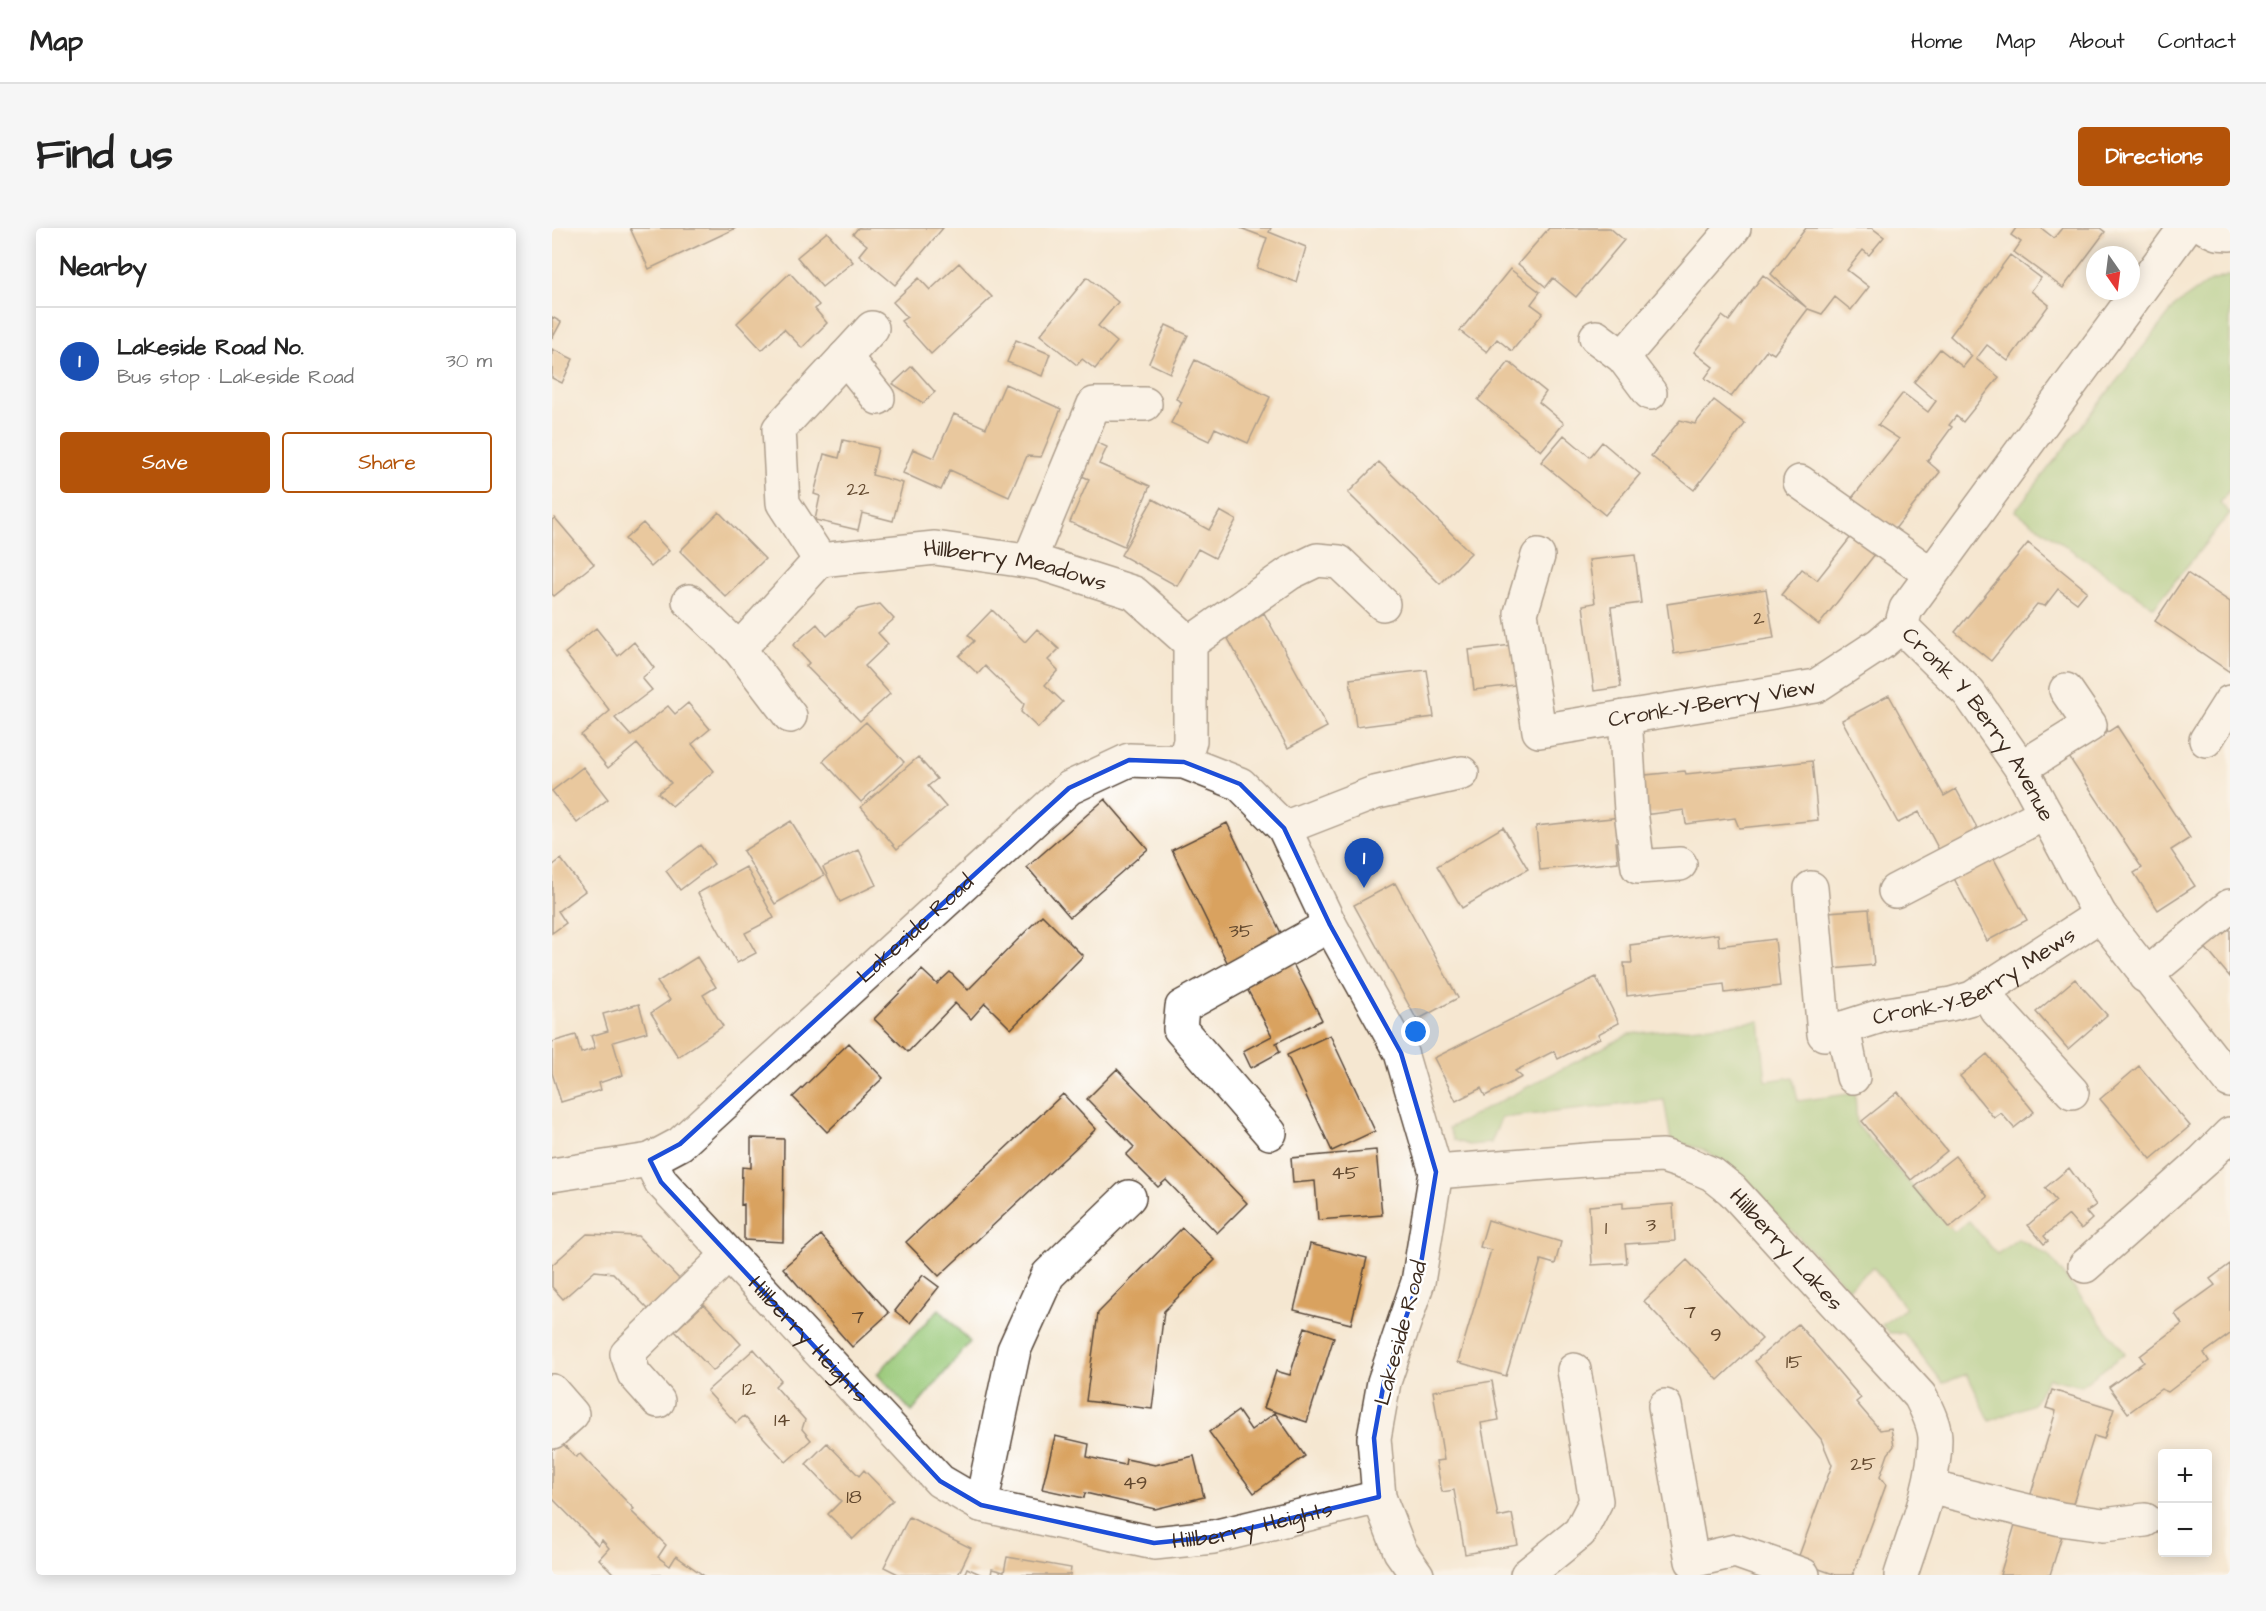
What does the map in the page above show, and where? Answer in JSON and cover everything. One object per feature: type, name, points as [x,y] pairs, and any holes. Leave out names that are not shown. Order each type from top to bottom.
[{"type":"street","points":[[1623,357],[1734,228]]},
{"type":"street","name":"Cronk Y Berry Avenue","points":[[2185,228],[1906,609],[1901,626],[1969,693],[2021,768],[2100,915],[2145,976],[2230,1081]]},
{"type":"street","points":[[2206,228],[2217,233],[2230,234]]},
{"type":"street","points":[[739,649],[820,560],[783,503],[779,429],[872,328]]},
{"type":"street","points":[[1596,337],[1623,357],[1650,393]]},
{"type":"street","points":[[845,357],[878,398]]},
{"type":"street","points":[[1029,561],[1094,404],[1145,404]]},
{"type":"street","points":[[1800,482],[1931,574]]},
{"type":"street","name":"Hillberry Meadows","points":[[820,560],[935,548],[1040,563],[1134,594],[1190,643]]},
{"type":"street","name":"Cronk-Y-Berry View","points":[[1538,556],[1521,613],[1539,731],[1816,686],[1880,644],[1901,626]]},
{"type":"street","points":[[1184,762],[1190,741],[1190,643],[1290,573],[1317,560],[1338,562],[1383,604]]},
{"type":"street","points":[[689,601],[739,649],[790,716]]},
{"type":"street","points":[[2021,768],[2090,725],[2066,690]]},
{"type":"street","points":[[2205,740],[2230,702]]},
{"type":"street","points":[[1625,717],[1631,811],[1638,867],[1680,864]]},
{"type":"street","name":"Lakeside Road","points":[[552,1174],[650,1160],[680,1144],[1069,789],[1129,760],[1184,762],[1240,784],[1284,828],[1330,925],[1401,1053],[1436,1172],[1418,1282],[1384,1382],[1374,1438],[1379,1497],[1400,1551],[1417,1575]]},
{"type":"street","points":[[1284,828],[1374,793],[1462,773]]},
{"type":"street","points":[[1895,891],[2045,813]]},
{"type":"street","points":[[1811,888],[1834,1031]]},
{"type":"street","points":[[2145,976],[2230,906]]},
{"type":"street","name":"Cronk-Y-Berry Mews","points":[[1852,1077],[1834,1031],[1887,1014],[1951,1004],[1972,998],[2100,915]]},
{"type":"street","points":[[1270,1133],[1180,1029],[1182,1007],[1330,925]]},
{"type":"street","points":[[1985,990],[1996,1010],[2072,1092]]},
{"type":"street","points":[[2085,1266],[2230,1134]]},
{"type":"street","name":"Hillberry Lakes","points":[[1436,1172],[1663,1156],[1712,1174],[1732,1190],[1920,1396],[1928,1412],[1936,1438],[1929,1487],[1901,1575]]},
{"type":"street","name":"Hillberry Heights","points":[[650,1160],[662,1182],[940,1481],[981,1505],[1154,1543],[1213,1537],[1379,1497]]},
{"type":"street","points":[[981,1505],[1014,1350],[1048,1275],[1129,1197]]},
{"type":"street","points":[[658,1401],[634,1374],[627,1353],[728,1255]]},
{"type":"street","points":[[1527,1575],[1580,1532],[1596,1501],[1574,1370]]},
{"type":"street","points":[[552,1391],[572,1414],[552,1432]]},
{"type":"street","points":[[1665,1406],[1692,1561],[1735,1551],[1803,1575]]},
{"type":"street","points":[[1929,1487],[2061,1519],[2103,1525],[2145,1520]]},
{"type":"highlighted area","points":[[1129,760],[1184,762],[1240,784],[1284,828],[1330,925],[1401,1053],[1436,1172],[1418,1282],[1384,1382],[1374,1438],[1379,1497],[1213,1537],[1154,1543],[981,1505],[940,1481],[661,1182],[650,1160],[680,1144],[1069,788]]},
{"type":"green space","points":[[2230,275],[2230,489],[2220,503],[2230,513],[2154,607],[2015,511],[2176,305],[2209,282]]},
{"type":"green space","points":[[1760,1021],[1766,1081],[1793,1077],[1798,1101],[1855,1093],[1857,1125],[1954,1232],[1969,1221],[1997,1254],[2018,1239],[2048,1255],[2125,1353],[2081,1386],[2048,1378],[2033,1404],[1990,1421],[1967,1374],[1943,1383],[1904,1333],[1889,1333],[1882,1325],[1906,1308],[1873,1267],[1848,1288],[1732,1169],[1702,1149],[1671,1141],[1664,1100],[1501,1118],[1491,1143],[1469,1145],[1454,1140],[1449,1128],[1629,1034]]},
{"type":"green space","points":[[939,1309],[970,1342],[912,1412],[877,1374]]},
{"type":"building","points":[[630,228],[736,228],[649,269]]},
{"type":"building","points":[[858,228],[943,228],[895,285],[859,255],[867,245],[853,234]]},
{"type":"building","points":[[1240,228],[1271,228],[1269,232],[1306,247],[1296,282],[1257,268],[1267,238]]},
{"type":"building","points":[[1549,228],[1610,228],[1624,240],[1576,297],[1553,278],[1546,287],[1518,264]]},
{"type":"building","points":[[1806,228],[1872,228],[1884,237],[1869,255],[1863,250],[1847,270],[1869,287],[1851,310],[1835,297],[1822,314],[1808,309],[1774,354],[1767,350],[1731,397],[1705,378],[1713,367],[1694,352],[1722,316],[1729,321],[1763,275],[1807,308],[1771,274]]},
{"type":"building","points":[[2016,228],[2041,228],[2054,238],[2062,228],[2100,228],[2105,232],[2094,246],[2086,246],[2086,257],[2063,288],[2014,252],[2021,242],[2011,235]]},
{"type":"building","points":[[827,232],[853,262],[822,287],[797,257]]},
{"type":"building","points":[[2010,255],[2041,278],[2031,291],[2049,305],[2008,361],[1987,345],[1976,359],[1999,377],[1963,422],[1956,416],[1949,425],[1952,427],[1927,461],[1940,472],[1819,625],[1781,595],[1802,569],[1817,580],[1862,523],[1844,508],[1899,439],[1878,425],[1903,393],[1928,412],[1936,401],[1914,382],[1940,349],[1963,367],[1972,356],[1950,336]]},
{"type":"building","points":[[959,263],[992,297],[931,354],[901,321],[907,317],[893,302],[919,278],[930,290]]},
{"type":"building","points":[[1510,269],[1540,292],[1531,304],[1543,313],[1512,351],[1497,339],[1487,352],[1460,331]]},
{"type":"building","points":[[790,273],[819,305],[815,309],[827,323],[802,348],[784,329],[762,350],[737,323]]},
{"type":"building","points":[[1087,277],[1118,302],[1098,326],[1117,342],[1095,369],[1082,359],[1077,365],[1040,335]]},
{"type":"building","points":[[552,317],[561,322],[552,339]]},
{"type":"building","points":[[1166,325],[1188,335],[1170,373],[1149,363]]},
{"type":"building","points":[[1016,340],[1050,354],[1042,376],[1007,362]]},
{"type":"building","points":[[552,349],[573,359],[562,383],[552,378]]},
{"type":"building","points":[[1195,360],[1270,397],[1248,443],[1215,428],[1209,441],[1171,423],[1182,402],[1176,399]]},
{"type":"building","points":[[1509,362],[1546,392],[1539,402],[1564,423],[1541,451],[1478,400]]},
{"type":"building","points":[[912,366],[935,392],[923,403],[893,384]]},
{"type":"building","points":[[1005,384],[1061,409],[1041,457],[1027,456],[1009,497],[950,470],[941,490],[903,473],[913,449],[934,458],[954,414],[986,428]]},
{"type":"building","points":[[1714,400],[1745,424],[1694,490],[1651,456],[1680,420],[1695,424]]},
{"type":"building","points":[[1564,435],[1590,457],[1602,442],[1640,474],[1605,515],[1541,462]]},
{"type":"building","points":[[1087,438],[1107,447],[1099,464],[1150,486],[1124,546],[1070,522],[1089,479],[1072,472]]},
{"type":"building","points":[[843,440],[878,448],[872,475],[903,483],[893,521],[862,513],[858,530],[815,520],[820,496],[814,494],[824,454],[839,458]]},
{"type":"building","points":[[1379,462],[1471,553],[1440,584],[1348,493]]},
{"type":"building","points":[[1153,499],[1209,530],[1220,511],[1236,520],[1215,558],[1198,549],[1177,586],[1121,555]]},
{"type":"building","points":[[719,512],[765,559],[726,597],[680,551]]},
{"type":"building","points":[[555,518],[594,564],[554,596],[552,594],[552,520]]},
{"type":"building","points":[[643,523],[669,551],[651,567],[625,539]]},
{"type":"building","points":[[2028,543],[2087,591],[2077,603],[2058,589],[2045,606],[2037,604],[1991,661],[1955,632]]},
{"type":"building","points":[[1635,555],[1641,603],[1611,607],[1621,687],[1594,691],[1583,605],[1595,603],[1589,560]]},
{"type":"building","points":[[2187,573],[2230,602],[2230,672],[2155,621]]},
{"type":"building","points":[[1766,589],[1774,638],[1674,654],[1667,604]]},
{"type":"building","points":[[880,604],[894,619],[878,633],[888,644],[865,666],[890,694],[860,721],[806,666],[809,663],[793,645],[817,624],[827,636],[858,609]]},
{"type":"building","points":[[992,610],[1025,642],[1037,629],[1059,649],[1048,660],[1058,670],[1045,685],[1063,702],[1038,728],[1021,712],[1024,704],[985,666],[978,674],[959,656],[974,641],[968,635]]},
{"type":"building","points":[[1264,613],[1327,727],[1288,748],[1226,635]]},
{"type":"building","points":[[596,628],[618,656],[634,642],[654,668],[642,678],[652,690],[615,718],[631,736],[668,706],[675,714],[688,703],[710,729],[692,744],[714,771],[672,806],[658,793],[671,783],[637,744],[608,768],[581,735],[610,711],[565,653]]},
{"type":"building","points":[[1512,645],[1547,681],[1474,690],[1469,650]]},
{"type":"building","points":[[1427,670],[1434,717],[1356,727],[1350,679]]},
{"type":"building","points":[[1889,695],[1944,796],[1956,789],[2027,920],[1987,941],[1919,812],[1898,823],[1842,720]]},
{"type":"building","points":[[866,722],[904,762],[861,802],[823,761]]},
{"type":"building","points":[[2117,726],[2190,838],[2171,850],[2195,886],[2158,910],[2134,873],[2142,868],[2069,757]]},
{"type":"building","points":[[918,757],[937,779],[928,786],[946,807],[897,849],[861,807]]},
{"type":"building","points":[[1812,761],[1818,820],[1739,828],[1735,818],[1686,824],[1684,810],[1643,815],[1645,839],[1616,842],[1618,862],[1540,870],[1536,826],[1640,815],[1636,776],[1685,771],[1686,774]]},
{"type":"building","points":[[583,767],[608,799],[577,823],[552,791]]},
{"type":"building","points":[[1105,799],[1148,849],[1070,917],[1027,867]]},
{"type":"building","points":[[791,821],[824,875],[775,904],[743,851]]},
{"type":"building","points":[[1227,823],[1283,937],[1228,964],[1172,850]]},
{"type":"building","points":[[1503,827],[1528,869],[1462,908],[1437,866]]},
{"type":"building","points":[[700,845],[714,864],[680,890],[666,871]]},
{"type":"building","points":[[859,850],[876,885],[840,902],[823,867]]},
{"type":"building","points":[[561,859],[585,891],[558,911],[566,923],[552,933],[552,866]]},
{"type":"building","points":[[746,867],[774,918],[745,933],[756,953],[737,963],[698,893]]},
{"type":"building","points":[[1395,883],[1458,998],[1417,1020],[1354,905]]},
{"type":"building","points":[[1869,909],[1874,965],[1833,969],[1828,912]]},
{"type":"building","points":[[1042,915],[1083,956],[1011,1029],[985,1003],[971,1019],[955,1003],[908,1052],[874,1019],[922,970],[937,984],[950,972],[968,990]]},
{"type":"building","points":[[2230,923],[2230,977],[2203,945]]},
{"type":"building","points":[[1718,934],[1719,946],[1775,939],[1780,986],[1725,993],[1724,984],[1627,996],[1624,963],[1632,963],[1630,945]]},
{"type":"building","points":[[697,957],[716,987],[703,995],[723,1026],[678,1057],[651,1013],[670,1000],[657,982]]},
{"type":"building","points":[[1291,960],[1322,1020],[1276,1043],[1280,1052],[1251,1068],[1243,1051],[1272,1036],[1244,983]]},
{"type":"building","points":[[1596,977],[1619,1023],[1598,1034],[1600,1038],[1558,1059],[1554,1051],[1515,1071],[1522,1077],[1485,1096],[1481,1088],[1456,1101],[1434,1058]]},
{"type":"building","points":[[2075,979],[2107,1015],[2068,1049],[2036,1012]]},
{"type":"building","points":[[639,1004],[647,1032],[613,1042],[623,1075],[599,1083],[601,1090],[561,1102],[552,1073],[552,1042],[576,1035],[581,1053],[595,1048],[591,1036],[608,1031],[603,1014]]},
{"type":"building","points":[[1330,1035],[1375,1131],[1332,1151],[1287,1055]]},
{"type":"building","points":[[849,1043],[883,1078],[827,1132],[793,1097]]},
{"type":"building","points":[[1987,1054],[2034,1112],[2014,1128],[2001,1113],[1994,1118],[1960,1076]]},
{"type":"building","points":[[2139,1066],[2190,1126],[2151,1159],[2100,1099]]},
{"type":"building","points":[[1117,1069],[1247,1203],[1217,1233],[1166,1180],[1158,1187],[1126,1155],[1134,1147],[1087,1099]]},
{"type":"building","points":[[1898,1092],[1947,1151],[1911,1180],[1862,1121]]},
{"type":"building","points":[[1063,1094],[1096,1129],[939,1276],[906,1242]]},
{"type":"building","points":[[751,1138],[784,1139],[783,1242],[744,1240],[744,1204],[741,1205],[742,1167],[751,1168]]},
{"type":"building","points":[[1376,1150],[1382,1215],[1318,1220],[1315,1181],[1293,1183],[1291,1158]]},
{"type":"building","points":[[1955,1156],[1988,1197],[1949,1228],[1915,1187]]},
{"type":"building","points":[[2069,1168],[2096,1205],[2086,1212],[2092,1219],[2081,1229],[2069,1215],[2044,1236],[2048,1241],[2044,1244],[2028,1225],[2056,1201],[2045,1188]]},
{"type":"building","points":[[1623,1203],[1623,1208],[1673,1204],[1675,1241],[1625,1244],[1627,1263],[1592,1265],[1589,1206]]},
{"type":"building","points":[[1488,1220],[1561,1242],[1555,1264],[1541,1260],[1506,1376],[1458,1362],[1491,1250],[1480,1247]]},
{"type":"building","points":[[1182,1228],[1215,1260],[1164,1311],[1152,1409],[1086,1401],[1098,1313]]},
{"type":"building","points":[[587,1234],[638,1236],[681,1281],[650,1311],[613,1273],[595,1271],[563,1299],[552,1287],[552,1265]]},
{"type":"building","points":[[821,1235],[889,1313],[852,1347],[783,1268]]},
{"type":"building","points":[[1310,1244],[1367,1258],[1351,1324],[1294,1310]]},
{"type":"building","points":[[1687,1260],[1762,1339],[1718,1380],[1644,1301]]},
{"type":"building","points":[[2230,1264],[2230,1334],[2204,1353],[2209,1361],[2168,1392],[2161,1389],[2128,1413],[2109,1387],[2144,1362],[2140,1356],[2182,1324],[2175,1314],[2215,1285],[2210,1279]]},
{"type":"building","points":[[923,1275],[939,1287],[910,1323],[895,1311]]},
{"type":"building","points":[[704,1304],[741,1344],[713,1371],[675,1331]]},
{"type":"building","points":[[1798,1324],[1861,1398],[1856,1402],[1880,1430],[1891,1428],[1894,1446],[1888,1454],[1880,1477],[1886,1485],[1853,1575],[1836,1575],[1797,1561],[1832,1465],[1821,1439],[1755,1361]]},
{"type":"building","points":[[1305,1327],[1334,1337],[1307,1422],[1264,1408],[1276,1371],[1290,1375]]},
{"type":"building","points":[[754,1349],[781,1380],[775,1386],[805,1420],[802,1429],[811,1440],[786,1462],[744,1416],[736,1423],[707,1391]]},
{"type":"building","points":[[1492,1381],[1499,1420],[1481,1423],[1498,1517],[1512,1514],[1518,1545],[1465,1554],[1454,1490],[1442,1492],[1436,1461],[1444,1460],[1433,1391]]},
{"type":"building","points":[[2052,1390],[2114,1409],[2104,1439],[2094,1436],[2071,1510],[2030,1497],[2056,1411],[2046,1408]]},
{"type":"building","points":[[1238,1411],[1251,1430],[1275,1413],[1305,1456],[1254,1493],[1209,1432]]},
{"type":"building","points":[[1055,1436],[1089,1444],[1087,1457],[1125,1465],[1126,1459],[1155,1465],[1194,1456],[1204,1497],[1155,1509],[1085,1493],[1084,1498],[1042,1489]]},
{"type":"building","points":[[560,1441],[576,1457],[580,1454],[634,1509],[631,1511],[666,1545],[658,1557],[670,1566],[676,1556],[703,1575],[615,1575],[599,1559],[609,1548],[602,1540],[598,1545],[552,1498],[552,1449]]},
{"type":"building","points":[[827,1443],[859,1476],[864,1470],[893,1500],[853,1539],[828,1514],[841,1501],[806,1464]]},
{"type":"building","points":[[909,1517],[971,1548],[958,1575],[900,1575],[884,1567]]},
{"type":"building","points":[[2017,1518],[2063,1532],[2050,1575],[2000,1575]]},
{"type":"building","points":[[1007,1557],[1071,1568],[1070,1575],[991,1575],[992,1569],[1004,1572]]},
{"type":"building","points":[[967,1568],[982,1575],[964,1575]]},
{"type":"place","name":"Lakeside Road No.","points":[[1364,888]]}]
